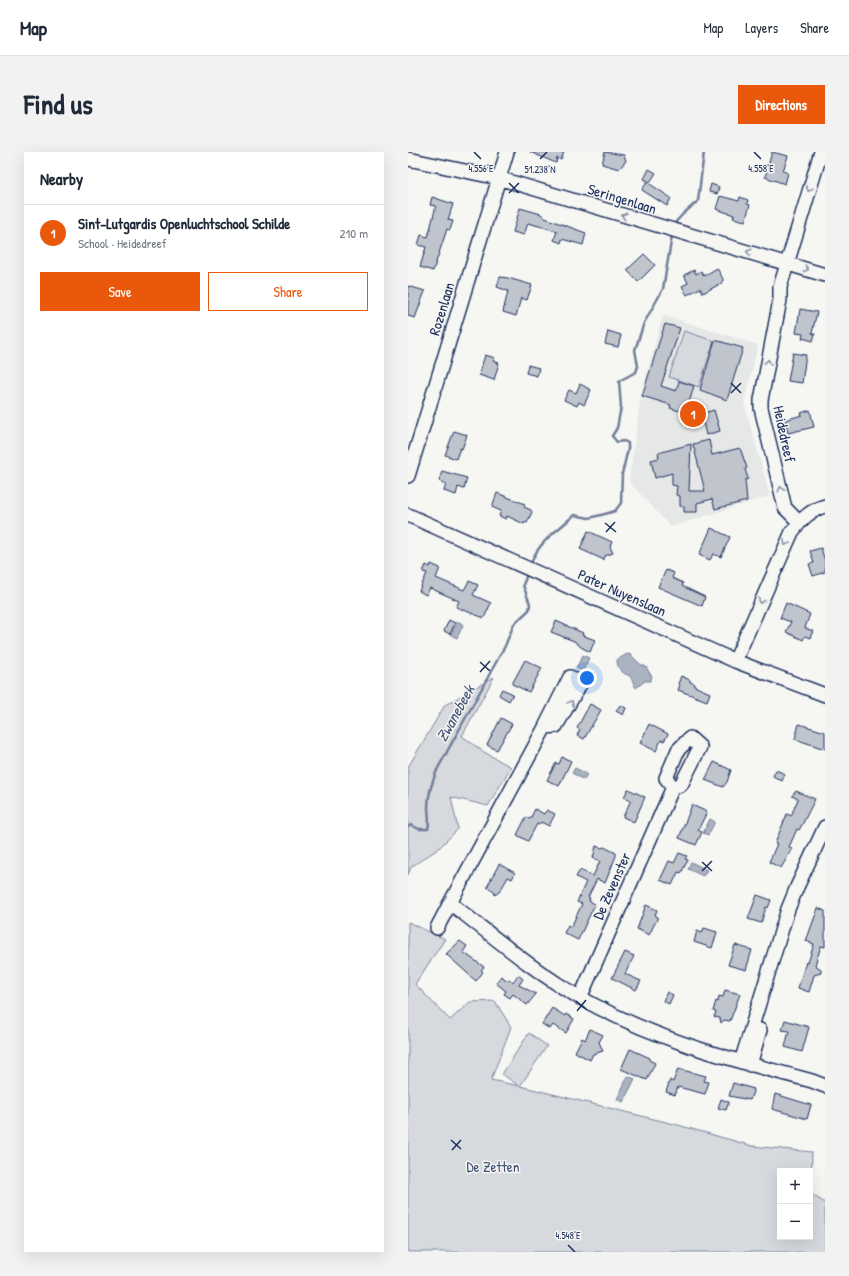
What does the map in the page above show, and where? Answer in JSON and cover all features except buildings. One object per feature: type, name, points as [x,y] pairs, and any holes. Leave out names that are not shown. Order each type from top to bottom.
[{"type":"street","name":"Rozenlaan","points":[[408,476],[507,152]]},
{"type":"street","name":"Heidedreef","points":[[799,522],[785,508],[761,408],[761,400],[780,300],[780,287],[786,263],[821,152]]},
{"type":"street","name":"Seringenlaan","points":[[408,159],[498,178],[825,275]]},
{"type":"street","points":[[735,661],[783,549],[799,522],[815,509],[825,506]]},
{"type":"street","name":"Pater Nuyenslaan","points":[[408,515],[735,661],[825,695]]},
{"type":"street","points":[[437,928],[545,727]]},
{"type":"street","name":"De Zevenster","points":[[580,998],[674,787]]},
{"type":"street","points":[[745,1063],[772,973],[800,888],[825,827]]},
{"type":"street","points":[[800,888],[825,846]]},
{"type":"street","points":[[450,903],[513,952],[580,998],[656,1035],[698,1050],[825,1086]]},
{"type":"shaded area","points":[[663,315],[758,345],[744,403],[770,496],[671,527],[629,482],[641,395]]},
{"type":"shaded area","points":[[460,622],[463,625],[457,638],[451,635],[456,623]]},
{"type":"shaded area","points":[[627,654],[631,655],[640,664],[646,667],[652,677],[650,681],[645,681],[636,688],[630,676],[620,670],[617,660]]},
{"type":"shaded area","points":[[583,655],[589,658],[583,671],[576,668]]},
{"type":"shaded area","points":[[575,768],[587,774],[584,780],[572,773]]},
{"type":"shaded area","points":[[710,819],[715,822],[708,835],[703,833]]},
{"type":"shaded area","points":[[691,862],[707,870],[703,876],[688,869]]},
{"type":"shaded area","points":[[628,1076],[635,1079],[623,1102],[617,1099]]},
{"type":"green space","points":[[684,331],[714,341],[699,387],[669,377]]},
{"type":"green space","points":[[494,677],[462,736],[484,752],[511,767],[488,806],[451,797],[458,829],[438,849],[411,867],[408,875],[408,767],[445,705]]},
{"type":"green space","name":"De Zetten","points":[[408,922],[445,939],[415,984],[450,1020],[470,1002],[495,1001],[511,1027],[491,1080],[519,1086],[502,1074],[529,1033],[547,1046],[520,1086],[678,1125],[752,1146],[812,1152],[812,1168],[777,1168],[777,1240],[813,1240],[813,1195],[825,1203],[825,1252],[408,1252]]},
{"type":"waterway","name":"Zwanebeek","points":[[673,225],[698,201],[704,152]]},
{"type":"waterway","name":"Zwanebeek","points":[[532,561],[535,554],[545,541],[574,515],[589,518],[605,514],[615,511],[621,503],[622,474],[628,443],[624,441],[617,442],[612,436],[617,428],[621,407],[619,381],[636,372],[638,366],[635,350],[644,323],[663,289],[672,236]]},
{"type":"waterway","name":"Zwanebeek","points":[[408,827],[411,825],[419,829],[428,829],[429,797],[437,770],[505,646],[514,624],[529,610],[530,604],[523,585],[526,577]]},
{"type":"place","name":"Sint-Lutgardis Openluchtschool Schilde","points":[[693,414]]}]
